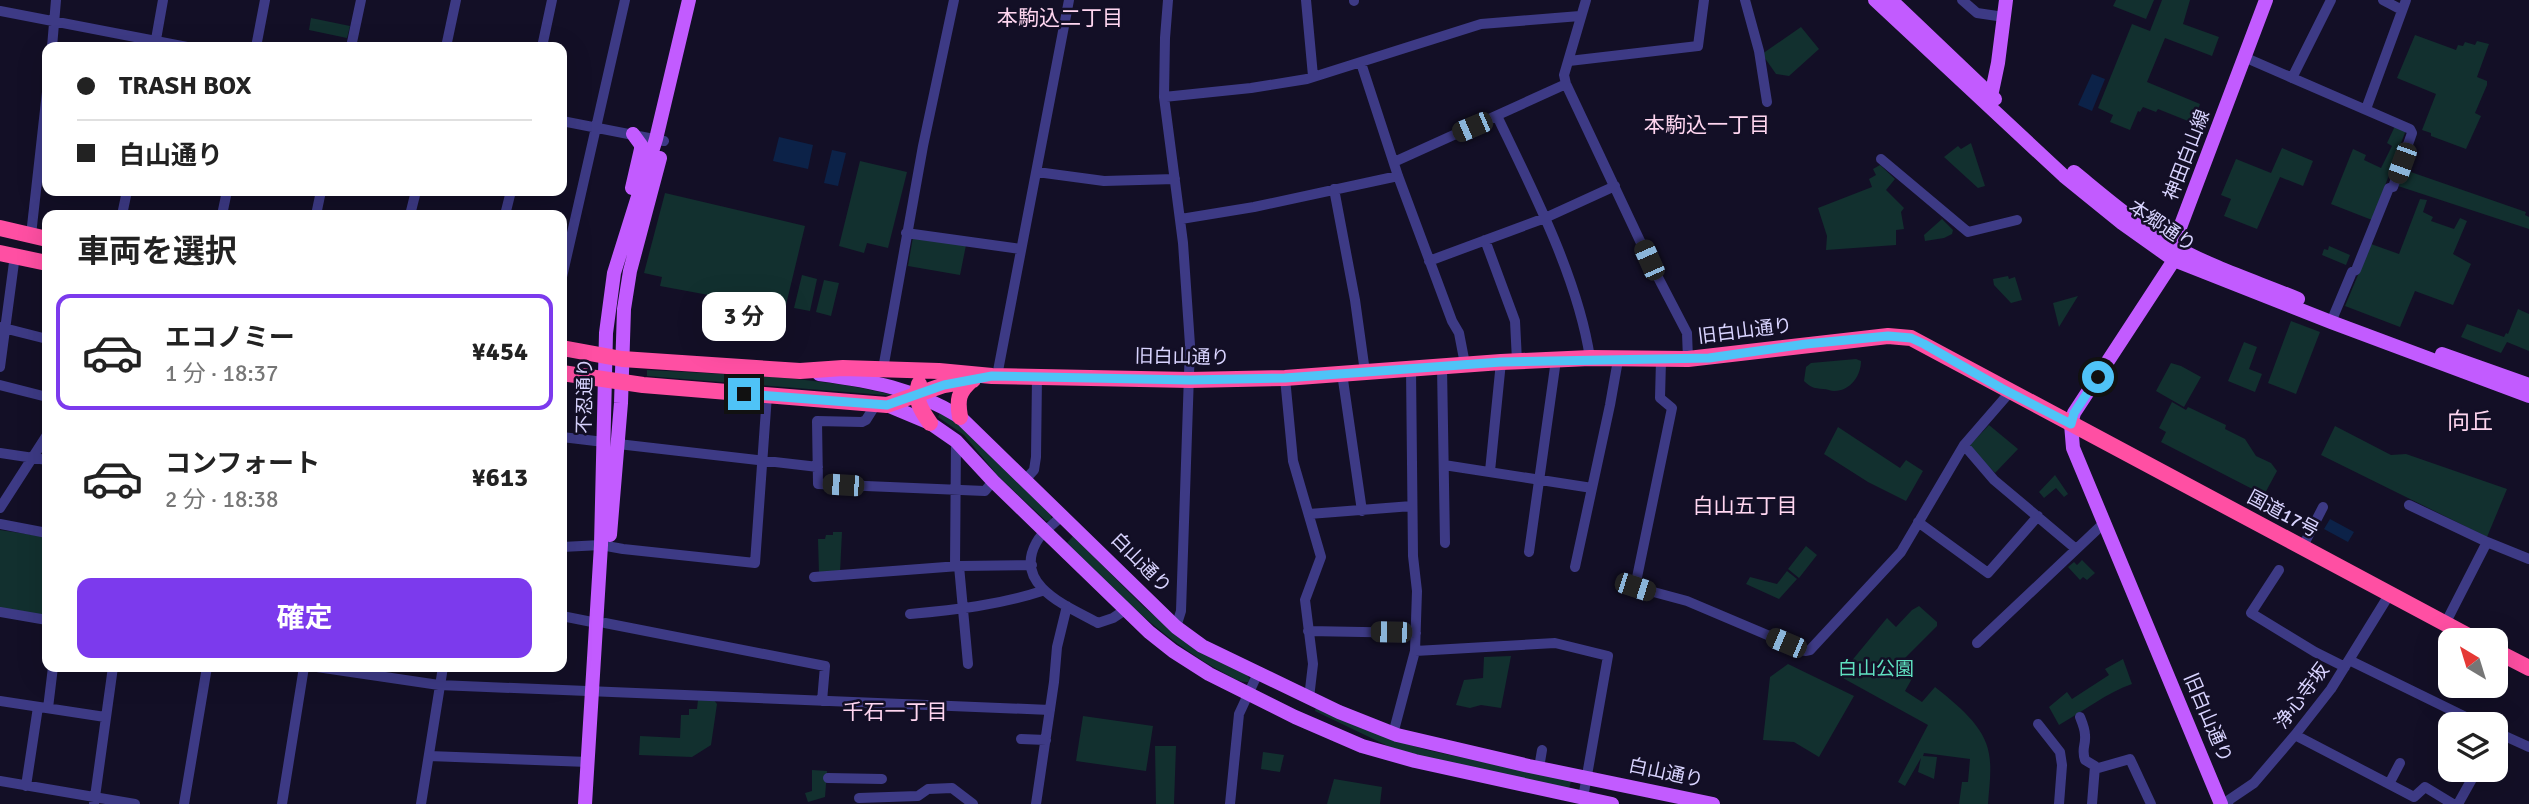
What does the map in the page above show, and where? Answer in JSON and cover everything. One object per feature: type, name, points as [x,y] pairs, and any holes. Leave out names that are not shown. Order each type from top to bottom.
[{"type":"highway","points":[[0,229],[39,237]]},
{"type":"highway","points":[[7,254],[42,262]]},
{"type":"highway","name":"旧白山通り","points":[[995,376],[1190,380],[1285,378],[1509,361],[1688,359],[1888,336],[1911,338],[2071,424]]},
{"type":"highway","name":"白山通り","points":[[567,349],[614,358],[800,371]]},
{"type":"highway","points":[[800,371],[883,369],[995,376]]},
{"type":"highway","points":[[930,423],[916,394],[924,377],[934,372]]},
{"type":"highway","points":[[567,374],[613,382],[881,404],[944,385],[995,376]]},
{"type":"highway","points":[[960,417],[960,390],[972,380]]},
{"type":"highway","name":"国道17号","points":[[2071,424],[2453,628]]},
{"type":"highway","points":[[2508,657],[2529,668]]},
{"type":"main road","name":"不忍通り","points":[[614,358],[630,271],[689,0]]},
{"type":"main road","name":"不忍通り","points":[[593,804],[614,358],[609,308],[619,257],[660,140],[699,0]]},
{"type":"main road","name":"本郷通り","points":[[1875,0],[1990,100]]},
{"type":"main road","name":"本郷通り","points":[[1891,0],[2091,199],[2174,253],[2529,396]]},
{"type":"main road","points":[[1990,100],[2006,0]]},
{"type":"main road","name":"神田白山線","points":[[2071,424],[2074,413],[2174,253],[2266,0]]},
{"type":"main road","points":[[619,257],[621,233],[641,149],[632,134]]},
{"type":"main road","name":"本郷通り","points":[[2333,318],[2529,386]]},
{"type":"main road","name":"白山通り","points":[[800,371],[873,381],[916,394],[960,417],[1176,627],[1202,646],[1309,698],[1393,734],[1713,804]]},
{"type":"main road","points":[[881,404],[930,423],[956,441],[993,481],[1125,610],[1173,651],[1247,693],[1349,741],[1376,750],[1610,804],[1612,783]]},
{"type":"main road","name":"旧白山通り","points":[[2071,424],[2073,448],[2221,804]]},
{"type":"main road","name":"不忍通り","points":[[585,804],[597,692]]},
{"type":"main road","points":[[1309,698],[1307,708],[1310,714],[1348,731],[1376,750]]},
{"type":"street","points":[[52,42],[56,0]]},
{"type":"street","points":[[155,42],[163,0]]},
{"type":"street","points":[[257,42],[265,0]]},
{"type":"street","points":[[352,42],[361,0]]},
{"type":"street","points":[[447,42],[456,0]]},
{"type":"street","points":[[543,42],[552,0]]},
{"type":"street","points":[[567,255],[625,0]]},
{"type":"street","points":[[883,369],[906,233],[954,0]]},
{"type":"street","points":[[995,376],[1069,0]]},
{"type":"street","points":[[1168,0],[1164,97],[1181,219],[1190,345],[1181,611],[1176,627]]},
{"type":"street","points":[[1306,0],[1313,76]]},
{"type":"street","points":[[1586,0],[1564,75],[1566,84],[1649,260],[1687,333],[1688,359]]},
{"type":"street","points":[[1569,61],[1698,46],[1704,0]]},
{"type":"street","points":[[1758,0],[1747,5],[1759,51],[1767,102]]},
{"type":"street","points":[[1962,0],[1977,13],[2004,16]]},
{"type":"street","points":[[2292,78],[2331,0]]},
{"type":"street","points":[[2365,109],[2404,5],[2383,0]]},
{"type":"street","points":[[0,11],[146,42]]},
{"type":"street","points":[[1164,97],[1307,79],[1481,24],[1580,16]]},
{"type":"street","points":[[2244,57],[2410,128],[2412,133],[2393,187],[2389,188],[2356,270],[2352,272],[2333,318]]},
{"type":"street","points":[[1361,63],[1429,261],[1452,321],[1460,333],[1465,364]]},
{"type":"street","points":[[1394,162],[1566,84]]},
{"type":"street","points":[[1497,116],[1545,218],[1585,325],[1590,358]]},
{"type":"street","points":[[567,122],[660,140]]},
{"type":"street","points":[[1881,159],[1968,232],[2017,220]]},
{"type":"street","points":[[1037,172],[1104,181],[1175,179]]},
{"type":"street","points":[[1181,219],[1254,207],[1398,176]]},
{"type":"street","points":[[39,237],[42,183]]},
{"type":"street","points":[[1429,261],[1545,218],[1615,186]]},
{"type":"street","points":[[1334,189],[1355,300],[1365,372]]},
{"type":"street","points":[[906,233],[1021,249]]},
{"type":"street","points":[[1485,240],[1515,321],[1490,471]]},
{"type":"street","points":[[0,367],[7,254]]},
{"type":"street","points":[[3,327],[42,338]]},
{"type":"street","points":[[1529,552],[1556,360]]},
{"type":"street","points":[[1575,567],[1618,360]]},
{"type":"street","points":[[1661,360],[1660,398],[1672,408],[1635,587],[1687,601],[1805,651],[1810,650],[1901,552],[1964,446],[2010,392]]},
{"type":"street","points":[[1442,367],[1445,544]]},
{"type":"street","points":[[1393,734],[1415,651],[1416,633],[1411,369]]},
{"type":"street","points":[[1342,373],[1362,511]]},
{"type":"street","points":[[1026,479],[1034,470],[1036,457],[1037,377]]},
{"type":"street","points":[[1285,378],[1293,461],[1321,557],[1304,600],[1313,664],[1309,698]]},
{"type":"street","points":[[0,385],[42,396]]},
{"type":"street","points":[[567,547],[605,545],[755,563],[767,395]]},
{"type":"street","points":[[881,404],[862,422],[817,421],[818,484],[985,491],[993,481]]},
{"type":"street","points":[[567,438],[818,467]]},
{"type":"street","points":[[956,441],[957,566],[968,664]]},
{"type":"street","points":[[0,508],[42,443]]},
{"type":"street","points":[[1964,446],[1994,480],[2076,549]]},
{"type":"street","points":[[0,453],[42,459]]},
{"type":"street","points":[[1444,465],[1592,488]]},
{"type":"street","points":[[2409,505],[2529,559]]},
{"type":"street","points":[[1309,514],[1412,506]]},
{"type":"street","points":[[2302,548],[2323,508]]},
{"type":"street","points":[[1063,515],[1036,541],[1032,565],[1034,577],[1042,591],[1098,623],[1125,610]]},
{"type":"street","points":[[1918,522],[1988,573],[2038,516]]},
{"type":"street","points":[[1977,643],[2105,522]]},
{"type":"street","points":[[0,524],[42,532]]},
{"type":"street","points":[[2445,624],[2487,542]]},
{"type":"street","points":[[814,577],[957,566],[1032,565]]},
{"type":"street","points":[[2279,570],[2251,612],[2315,652],[2347,663],[2454,712]]},
{"type":"street","points":[[910,614],[1010,601],[1042,591]]},
{"type":"street","name":"浄心寺坂","points":[[2228,804],[2229,800],[2254,783],[2331,689],[2389,595]]},
{"type":"street","points":[[1036,804],[1051,710],[1057,647],[1067,606]]},
{"type":"street","points":[[0,612],[42,619]]},
{"type":"street","points":[[567,617],[825,666],[822,701]]},
{"type":"street","points":[[1308,631],[1416,633]]},
{"type":"street","points":[[1415,651],[1555,643],[1608,656],[1583,798]]},
{"type":"street","points":[[26,786],[52,672]]},
{"type":"street","points":[[94,801],[112,672]]},
{"type":"street","points":[[184,804],[206,672]]},
{"type":"street","points":[[282,804],[303,672]]},
{"type":"street","points":[[351,672],[439,685],[1051,710]]},
{"type":"street","points":[[421,804],[442,672]]},
{"type":"street","points":[[1230,804],[1239,714],[1258,673]]},
{"type":"street","points":[[0,701],[105,717]]},
{"type":"street","points":[[2080,716],[2085,736],[2083,757],[2095,768],[2092,804]]},
{"type":"street","points":[[2038,724],[2060,752],[2062,765],[2059,804]]},
{"type":"street","points":[[2295,735],[2414,797],[2425,787],[2456,804],[2470,782]]},
{"type":"street","points":[[2508,738],[2529,747]]},
{"type":"street","points":[[1021,739],[1046,740]]},
{"type":"street","points":[[1539,768],[1542,750]]},
{"type":"street","points":[[429,756],[588,762]]},
{"type":"street","points":[[2095,768],[2130,760],[2151,804]]},
{"type":"street","points":[[2389,784],[2400,763]]},
{"type":"street","points":[[828,778],[882,779]]},
{"type":"street","points":[[0,781],[94,801],[135,804]]},
{"type":"street","points":[[859,798],[918,796],[928,789],[952,788],[973,804]]},
{"type":"green space","points":[[2116,0],[2154,0],[2146,19],[2113,6]]},
{"type":"green space","points":[[2162,0],[2190,0],[2183,24],[2219,37],[2212,56],[2165,38],[2147,82],[2200,104],[2193,123],[2158,109],[2156,112],[2143,107],[2138,111],[2130,130],[2110,122],[2113,115],[2098,108],[2132,24],[2150,31]]},
{"type":"green space","points":[[311,18],[350,26],[347,38],[309,30]]},
{"type":"green space","points":[[1801,27],[1819,49],[1789,76],[1776,74],[1762,54]]},
{"type":"green space","points":[[2415,35],[2456,50],[2458,45],[2463,46],[2465,42],[2475,45],[2477,41],[2489,44],[2477,77],[2487,81],[2475,113],[2481,116],[2466,149],[2422,130],[2436,94],[2397,78]]},
{"type":"green space","points":[[2395,126],[2406,130],[2372,220],[2331,204],[2353,149],[2366,155],[2364,160],[2381,168],[2392,146],[2387,143]]},
{"type":"green space","points":[[1971,143],[1985,186],[1978,188],[1944,157],[1958,146],[1961,149]]},
{"type":"green space","points":[[2282,148],[2313,161],[2303,186],[2280,177],[2257,229],[2224,216],[2231,199],[2221,195],[2236,159],[2271,173]]},
{"type":"green space","points":[[860,161],[907,172],[888,248],[867,243],[864,253],[839,246]]},
{"type":"green space","points":[[1880,165],[1895,179],[1886,190],[1904,208],[1901,212],[1904,229],[1896,230],[1896,245],[1826,250],[1827,236],[1818,208],[1872,187],[1869,179],[1876,175],[1873,169]]},
{"type":"green space","points":[[2405,170],[2526,212],[2529,229],[2398,186]]},
{"type":"green space","points":[[665,193],[805,226],[785,309],[660,286],[662,277],[644,273]]},
{"type":"green space","points":[[2420,199],[2427,200],[2423,212],[2433,217],[2431,221],[2454,229],[2460,218],[2467,221],[2453,254],[2471,264],[2453,305],[2415,291],[2400,327],[2345,306],[2371,244],[2399,254]]},
{"type":"green space","points":[[1942,219],[1953,230],[1952,234],[1925,241],[1924,235]]},
{"type":"green space","points":[[913,237],[966,245],[960,275],[908,266]]},
{"type":"green space","points":[[2329,246],[2350,255],[2346,265],[2322,255],[2324,249],[2328,250]]},
{"type":"green space","points":[[802,275],[817,279],[810,311],[794,308]]},
{"type":"green space","points":[[2008,276],[2009,279],[2015,277],[2022,300],[2011,303],[1994,285],[1993,279]]},
{"type":"green space","points":[[824,280],[839,283],[831,316],[816,312]]},
{"type":"green space","points":[[2078,296],[2059,327],[2053,303]]},
{"type":"green space","points":[[2518,309],[2529,314],[2529,351],[2507,342],[2501,353],[2461,337],[2467,324],[2504,337],[2508,334]]},
{"type":"green space","points":[[2291,321],[2320,332],[2296,394],[2268,383]]},
{"type":"green space","points":[[2244,342],[2257,347],[2249,369],[2262,374],[2255,392],[2228,381]]},
{"type":"green space","points":[[1856,359],[1861,361],[1859,372],[1854,381],[1845,388],[1834,391],[1811,386],[1804,381],[1806,367],[1811,363]]},
{"type":"green space","points":[[2171,363],[2201,377],[2184,407],[2156,391]]},
{"type":"green space","points":[[647,370],[804,380],[896,396],[647,376]]},
{"type":"green space","points":[[2172,402],[2226,425],[2225,429],[2245,439],[2256,456],[2271,463],[2277,471],[2264,495],[2161,442],[2166,432],[2159,428]]},
{"type":"green space","points":[[940,413],[959,425],[1050,512],[1052,520],[1046,521],[998,476],[964,435],[938,417]]},
{"type":"green space","points":[[1989,425],[2018,449],[1995,473],[1969,446]]},
{"type":"green space","points":[[2335,426],[2391,455],[2406,454],[2507,489],[2487,537],[2321,455]]},
{"type":"green space","points":[[1838,427],[1900,468],[1906,460],[1923,471],[1906,501],[1868,482],[1824,454]]},
{"type":"green space","points":[[2055,475],[2068,494],[2064,497],[2056,488],[2044,498],[2039,492]]},
{"type":"green space","points":[[0,530],[42,536],[42,615],[0,608]]},
{"type":"green space","points":[[833,532],[842,532],[840,573],[819,574],[818,539],[825,539],[826,535],[833,535]]},
{"type":"green space","points":[[1073,536],[1144,607],[1168,627],[1247,675],[1250,679],[1248,682],[1242,682],[1201,660],[1160,630],[1121,597],[1067,543]]},
{"type":"green space","points":[[1806,546],[1817,555],[1799,578],[1788,569]]},
{"type":"green space","points":[[2082,560],[2095,573],[2087,580],[2083,577],[2080,580],[2068,567],[2074,562],[2077,565]]},
{"type":"green space","points":[[1787,571],[1797,579],[1779,599],[1746,584],[1750,577],[1777,584]]},
{"type":"green space","name":"白山公園","points":[[1919,606],[1937,622],[1937,626],[1900,663],[1914,675],[1905,691],[1922,702],[1935,687],[1976,725],[1989,754],[1988,804],[1959,804],[1962,782],[1968,782],[1970,759],[1924,753],[1923,756],[1937,757],[1934,779],[1918,772],[1921,758],[1905,786],[1898,782],[1928,725],[1841,677],[1887,618],[1896,627]]},
{"type":"green space","points":[[1511,656],[1501,708],[1456,705],[1464,680],[1483,678],[1484,657]]},
{"type":"green space","points":[[2123,659],[2132,684],[2104,697],[2059,725],[2049,707],[2067,692],[2072,699],[2109,675],[2105,669]]},
{"type":"green space","points":[[1788,664],[1854,696],[1819,757],[1794,742],[1763,740],[1770,677]]},
{"type":"green space","points":[[713,699],[717,704],[711,745],[692,757],[639,755],[640,736],[680,738],[681,715],[689,715],[689,709],[697,709],[698,700]]},
{"type":"green space","points":[[1316,707],[1394,740],[1427,750],[1571,781],[1569,789],[1458,766],[1392,748],[1315,711]]},
{"type":"green space","points":[[1083,716],[1153,726],[1146,771],[1076,761]]},
{"type":"green space","points":[[1155,746],[1176,746],[1174,804],[1156,804]]},
{"type":"green space","points":[[1263,752],[1284,755],[1280,772],[1261,769]]},
{"type":"green space","points":[[812,770],[827,771],[825,797],[808,802],[805,793],[812,791]]},
{"type":"green space","points":[[1334,779],[1382,787],[1380,804],[1327,804]]},
{"type":"water","points":[[2092,74],[2105,79],[2092,111],[2078,105]]},
{"type":"water","points":[[779,137],[813,145],[808,169],[773,161]]},
{"type":"water","points":[[832,150],[846,153],[838,186],[824,183]]},
{"type":"water","points":[[2330,519],[2354,532],[2348,542],[2324,529]]},
{"type":"district","name":"本駒込二丁目","points":[[1060,18]]},
{"type":"district","name":"本駒込一丁目","points":[[1707,125]]},
{"type":"district","name":"向丘","points":[[2470,421]]},
{"type":"district","name":"白山五丁目","points":[[1745,506]]},
{"type":"district","name":"千石一丁目","points":[[895,712]]},
{"type":"route","points":[[744,394],[887,405],[944,385],[992,376],[1190,380],[1285,378],[1477,363],[1590,358],[1709,358],[1888,336],[1911,338],[1924,344],[2071,424],[2074,413],[2098,377]]}]
